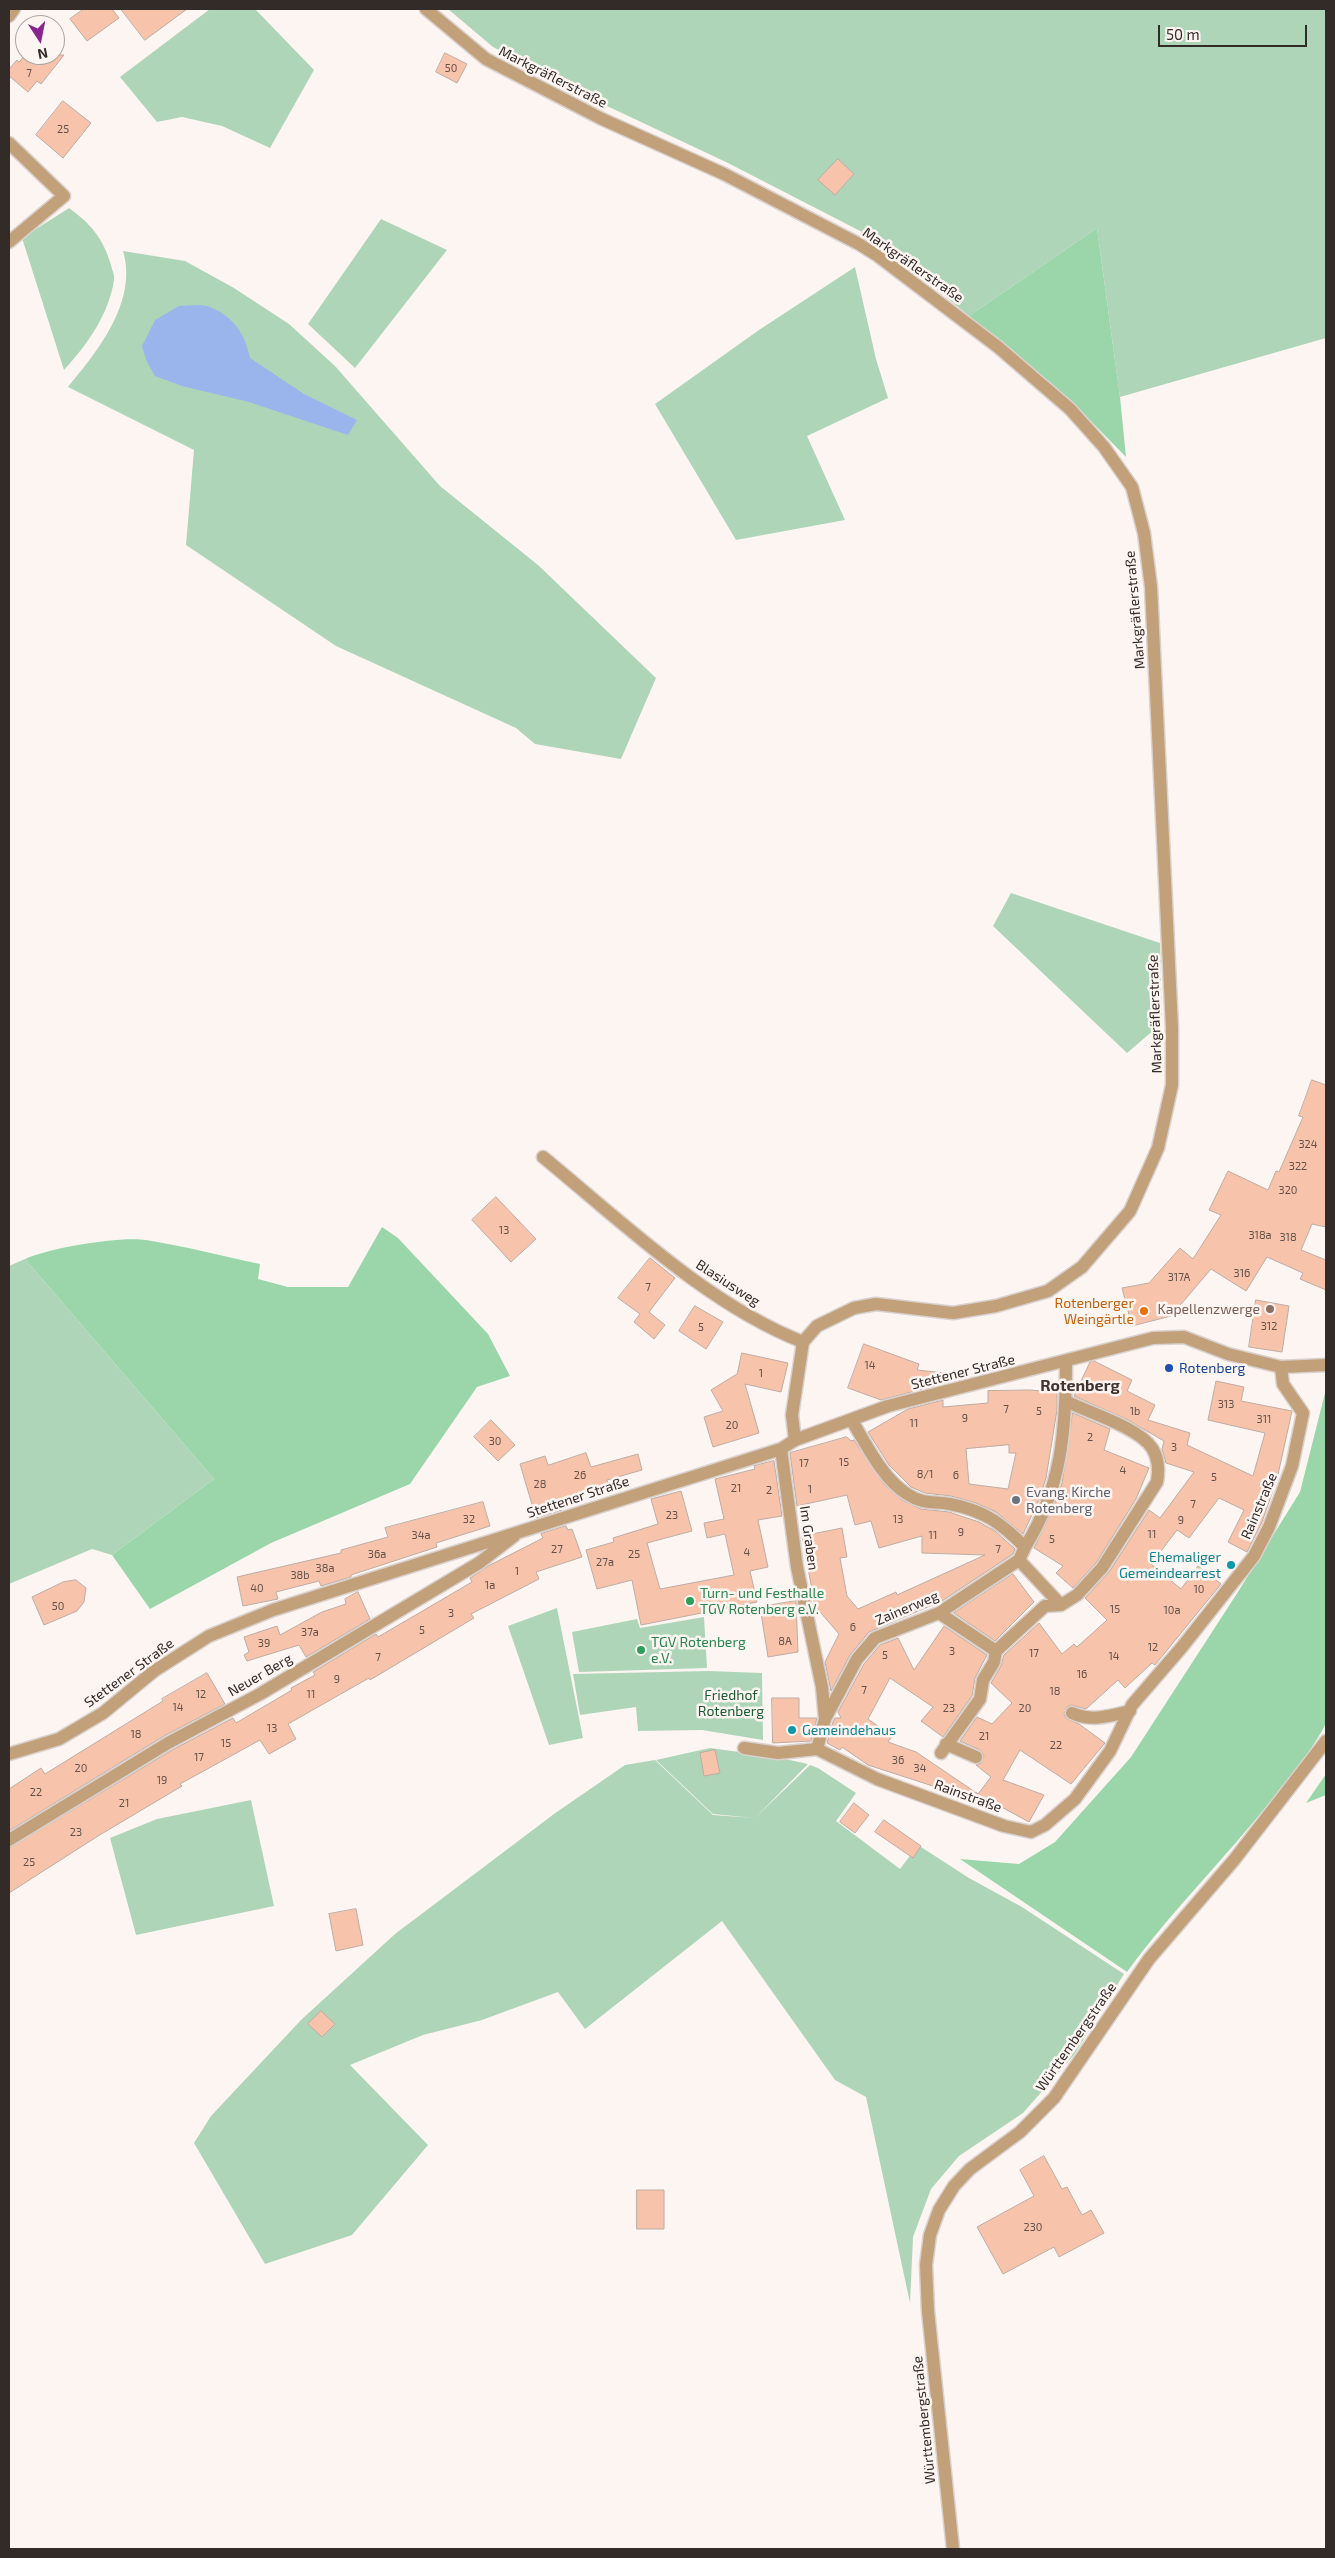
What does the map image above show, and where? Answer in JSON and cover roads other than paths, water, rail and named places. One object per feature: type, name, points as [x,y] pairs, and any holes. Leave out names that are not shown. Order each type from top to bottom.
[{"type":"street","points":[[9,16],[14,9]]},
{"type":"street","name":"Markgräflerstraße","points":[[426,9],[486,59],[602,119],[724,174],[859,244],[878,256],[998,347],[1070,409],[1104,447],[1132,487],[1144,533],[1152,587],[1172,1028],[1172,1085],[1158,1148],[1130,1211],[1082,1267],[1048,1291],[996,1306],[953,1313],[876,1304],[854,1308],[817,1326],[803,1342]]},
{"type":"street","points":[[9,143],[64,196],[9,242]]},
{"type":"street","name":"Blasiusweg","points":[[543,1157],[704,1288],[778,1332],[803,1342]]},
{"type":"street","name":"Stettener Straße","points":[[9,1754],[58,1739],[103,1713],[154,1671],[209,1636],[273,1610],[781,1449],[795,1440],[852,1421],[888,1406],[1154,1338],[1184,1337],[1228,1354],[1280,1366]]},
{"type":"street","points":[[795,1440],[793,1406],[803,1342]]},
{"type":"street","points":[[1061,1605],[1020,1560],[1025,1547],[1039,1525],[1051,1497],[1059,1462],[1066,1401],[1066,1362]]},
{"type":"street","points":[[1280,1366],[1326,1365]]},
{"type":"street","name":"Rainstraße","points":[[817,1749],[886,1782],[1004,1826],[1031,1832],[1045,1825],[1075,1799],[1110,1751],[1130,1711],[1254,1556],[1269,1527],[1292,1466],[1303,1413],[1283,1384],[1280,1366]]},
{"type":"street","points":[[976,1757],[944,1749],[980,1699],[983,1680],[994,1662],[996,1650],[1045,1606],[1061,1605],[1077,1595],[1102,1568],[1152,1490],[1159,1470],[1151,1447],[1135,1434],[1066,1401]]},
{"type":"street","points":[[852,1421],[893,1481],[906,1493],[925,1503],[949,1504],[981,1513],[1000,1522],[1025,1547]]},
{"type":"street","name":"Im Graben","points":[[781,1449],[797,1568],[822,1687],[825,1719],[817,1749]]},
{"type":"street","name":"Neuer Berg","points":[[9,1840],[168,1743],[260,1694],[479,1563],[523,1530]]},
{"type":"street","name":"Zainerweg","points":[[825,1719],[857,1659],[875,1638],[940,1613],[1020,1560]]},
{"type":"street","points":[[940,1613],[996,1650]]},
{"type":"street","points":[[1072,1714],[1082,1718],[1098,1718],[1130,1711]]},
{"type":"street","name":"Württembergstraße","points":[[953,2549],[926,2275],[930,2235],[939,2210],[954,2186],[970,2169],[1020,2132],[1054,2098],[1149,1959],[1234,1860],[1326,1741]]},
{"type":"street","points":[[744,1748],[778,1753],[817,1749]]},
{"type":"water","points":[[179,306],[207,306],[226,316],[237,327],[245,341],[250,358],[304,394],[357,420],[348,435],[249,402],[182,386],[155,376],[146,360],[142,346],[155,320]]},
{"type":"place","name":"Kapellenzwerge","points":[[1270,1309]]},
{"type":"place","name":"Rotenberger Weingärtle","points":[[1144,1311]]},
{"type":"place","name":"Rotenberg","points":[[1169,1368]]},
{"type":"place","name":"Evang. Kirche Rotenberg","points":[[1016,1500]]},
{"type":"place","name":"Ehemaliger Gemeindearrest","points":[[1231,1565]]},
{"type":"place","name":"Turn- und Festhalle TGV Rotenberg e.V.","points":[[690,1601]]},
{"type":"place","name":"TGV Rotenberg e.V.","points":[[641,1650]]},
{"type":"place","name":"Gemeindehaus","points":[[792,1730]]},
{"type":"district","name":"Rotenberg","points":[[1080,1386]]},
{"type":"park label","name":"Friedhof Rotenberg","points":[[731,1704]]}]
